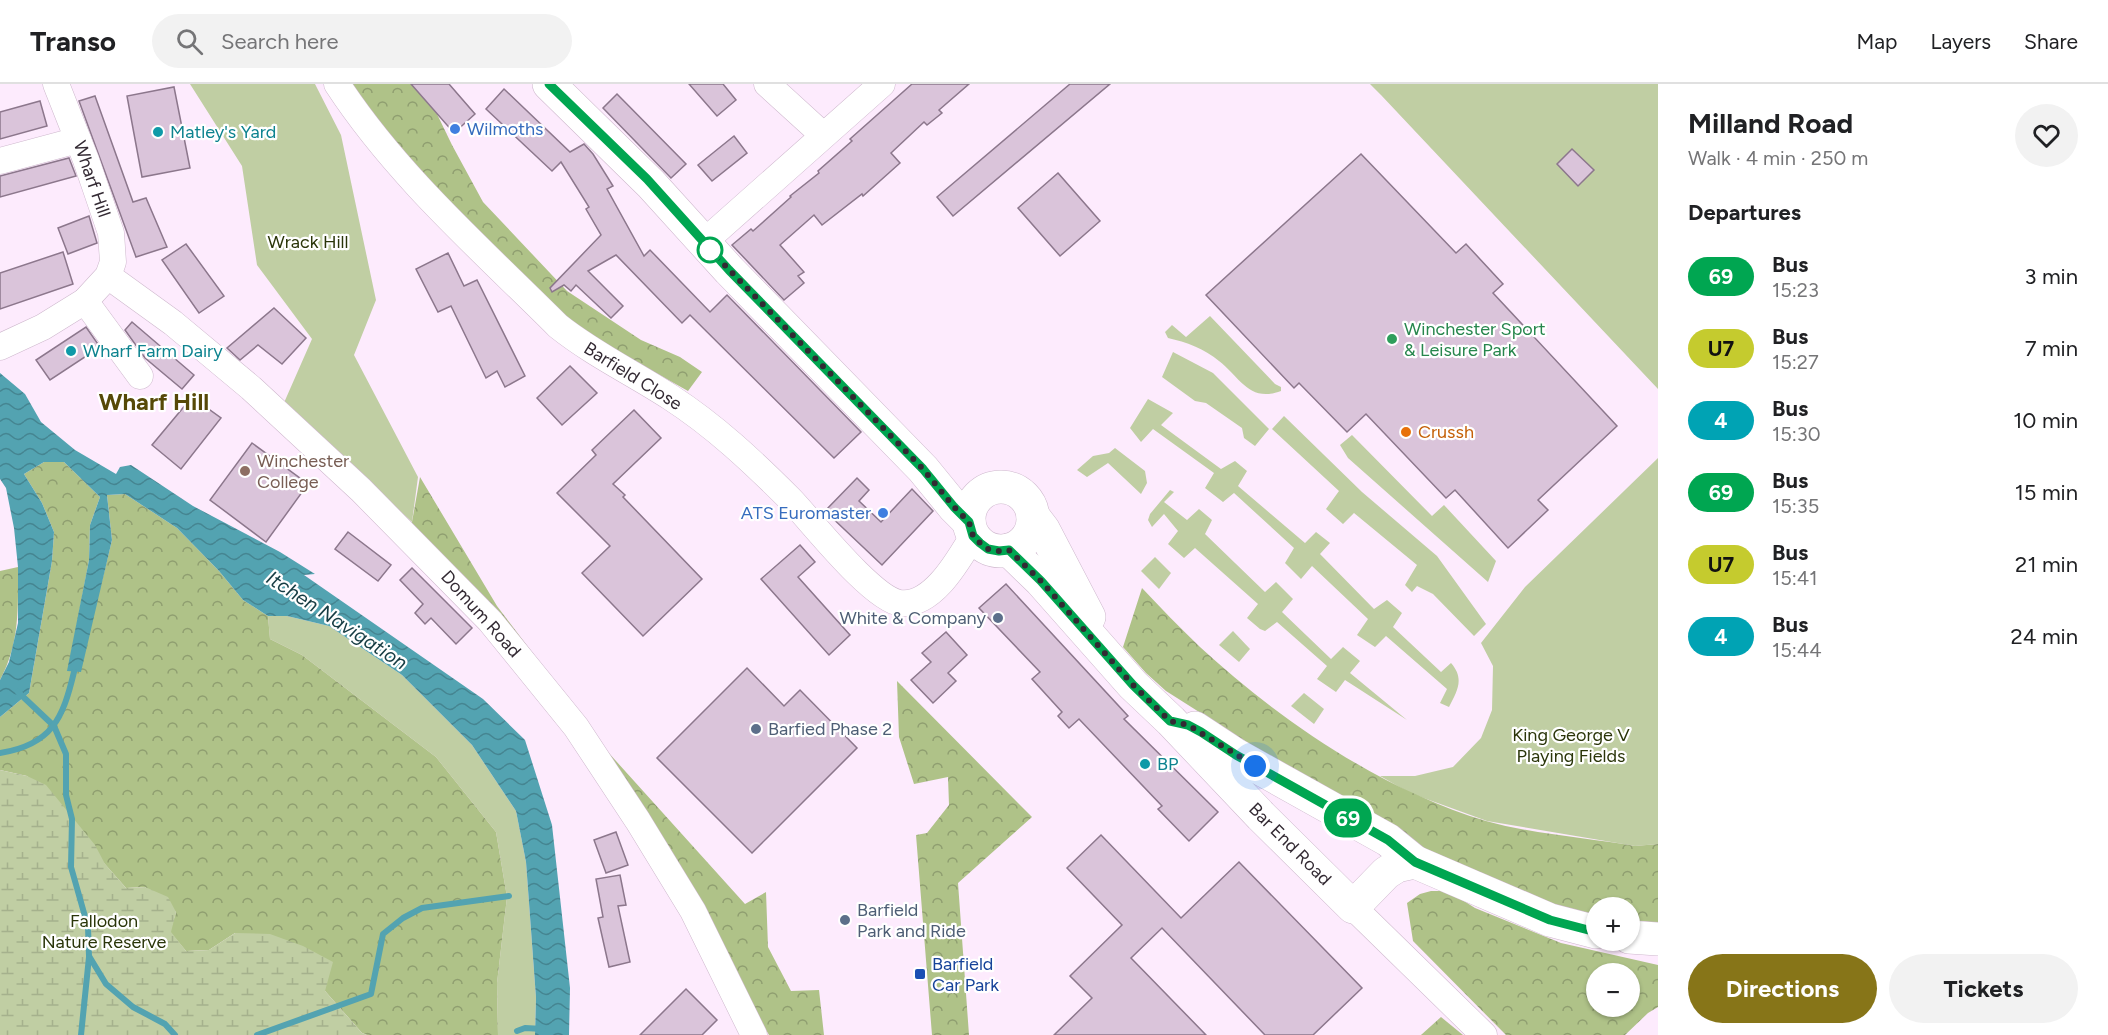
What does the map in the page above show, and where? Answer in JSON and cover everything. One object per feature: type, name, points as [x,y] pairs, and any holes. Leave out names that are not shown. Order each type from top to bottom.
[{"type":"main road","name":"Bar End Road","points":[[549,84],[647,179],[729,270],[923,469],[954,507],[985,539],[1041,581],[1133,685],[1353,907]]},
{"type":"main road","name":"Bar End Road","points":[[923,469],[985,491]]},
{"type":"main road","points":[[1002,486],[1016,490],[1026,498],[1033,516],[1033,525],[1025,541],[985,539],[972,504],[985,491],[1002,486]]},
{"type":"main road","name":"Bar End Road","points":[[1033,516],[1043,529],[1070,578],[1104,652]]},
{"type":"main road","points":[[1170,721],[1188,725],[1201,732],[1236,755],[1388,840],[1415,862],[1550,920],[1586,930]]},
{"type":"main road","points":[[1353,907],[1386,873],[1397,866],[1415,862]]},
{"type":"main road","points":[[1640,938],[1658,939]]},
{"type":"street","name":"Wharf Hill","points":[[56,84],[111,233],[113,262],[108,276]]},
{"type":"street","name":"Barfield Close","points":[[337,84],[378,140],[419,187],[558,326],[580,343],[670,397],[742,451],[846,560],[884,595],[901,603],[912,602],[935,588],[985,539]]},
{"type":"street","points":[[767,84],[823,135]]},
{"type":"street","points":[[704,242],[882,84]]},
{"type":"street","points":[[0,161],[78,140]]},
{"type":"street","points":[[0,347],[43,327],[85,301],[108,276]]},
{"type":"street","name":"Domum Road","points":[[108,276],[173,323],[260,396],[362,489],[490,621],[576,727],[638,821],[693,911],[754,1035]]},
{"type":"street","points":[[85,301],[140,376]]},
{"type":"street","name":"Bar End Road","points":[[1353,907],[1485,1035]]},
{"type":"green space","name":"Wrack Hill","points":[[190,84],[315,84],[341,135],[376,300],[354,355],[418,477],[412,522],[283,405],[312,339],[257,265],[242,166]]},
{"type":"green space","points":[[348,84],[411,84],[437,114],[483,202],[567,291],[641,340],[680,357],[702,372],[688,391],[576,328],[433,187]]},
{"type":"green space","points":[[1370,84],[1658,84],[1658,389],[1381,95]]},
{"type":"green space","points":[[1210,316],[1275,384],[1281,387],[1281,391],[1261,394],[1253,391],[1214,357],[1195,346],[1168,338],[1165,332],[1172,325],[1186,337]]},
{"type":"green space","points":[[1173,352],[1213,373],[1269,429],[1255,446],[1244,438],[1242,428],[1206,403],[1195,401],[1162,377]]},
{"type":"green space","points":[[1148,399],[1173,413],[1161,425],[1221,469],[1235,461],[1247,471],[1238,486],[1305,543],[1316,532],[1330,543],[1320,554],[1374,609],[1387,600],[1402,613],[1393,627],[1441,672],[1451,663],[1459,680],[1449,707],[1440,703],[1447,689],[1386,636],[1375,647],[1357,635],[1368,619],[1312,566],[1301,579],[1285,563],[1294,548],[1234,493],[1223,502],[1205,488],[1214,473],[1153,429],[1141,442],[1130,428]]},
{"type":"green space","points":[[1284,416],[1362,492],[1437,556],[1486,624],[1474,636],[1433,594],[1417,586],[1412,592],[1405,585],[1417,565],[1354,513],[1343,524],[1326,509],[1339,491],[1272,429]]},
{"type":"green space","points":[[1352,435],[1432,516],[1444,505],[1496,561],[1488,582],[1348,458],[1340,445]]},
{"type":"green space","points":[[1115,448],[1145,471],[1147,483],[1141,494],[1108,463],[1087,477],[1077,470],[1093,456],[1109,453]]},
{"type":"green space","name":"King George V Playing Fields","points":[[1658,458],[1658,844],[1635,846],[1487,821],[1410,793],[1380,776],[1415,776],[1453,767],[1481,738],[1492,710],[1493,666],[1481,643],[1525,587]]},
{"type":"green space","points":[[44,462],[64,462],[100,497],[90,525],[89,560],[68,671],[101,585],[112,540],[107,495],[125,494],[177,528],[219,571],[243,600],[268,616],[270,639],[302,655],[436,757],[496,832],[507,897],[497,983],[498,1035],[367,1035],[362,1033],[325,991],[235,933],[209,950],[186,951],[170,932],[176,912],[145,887],[126,888],[27,776],[0,770],[0,717],[29,693],[52,561],[54,532],[42,503],[24,474]]},
{"type":"green space","points":[[420,477],[497,606],[607,751],[745,904],[766,892],[768,947],[791,991],[819,990],[824,1035],[769,1035],[644,819],[407,535],[412,522]]},
{"type":"green space","points":[[1170,490],[1174,492],[1164,502],[1187,520],[1199,509],[1212,520],[1205,534],[1265,592],[1276,582],[1293,599],[1282,612],[1331,659],[1343,647],[1360,661],[1350,673],[1407,720],[1345,680],[1336,692],[1317,679],[1327,666],[1277,622],[1265,631],[1247,618],[1258,604],[1195,548],[1184,558],[1168,544],[1178,531],[1164,514],[1152,527],[1148,520],[1150,514]]},
{"type":"green space","points":[[1155,557],[1171,573],[1159,589],[1141,571]]},
{"type":"green space","points":[[18,567],[18,611],[14,639],[7,666],[0,680],[0,571]]},
{"type":"green space","points":[[1142,588],[1200,647],[1263,701],[1334,750],[1409,791],[1447,808],[1486,821],[1541,833],[1635,846],[1658,844],[1658,924],[1640,923],[1640,897],[1586,897],[1586,916],[1546,909],[1413,843],[1273,759],[1166,691],[1123,647]]},
{"type":"green space","points":[[268,616],[287,616],[329,626],[402,675],[472,745],[516,811],[526,862],[536,998],[535,1035],[498,1035],[497,983],[507,897],[496,832],[436,757],[302,655],[270,639]]},
{"type":"green space","points":[[1233,631],[1250,649],[1239,662],[1219,645]]},
{"type":"green space","points":[[897,681],[1032,817],[958,883],[969,1035],[932,1035],[916,835],[927,833],[949,805],[948,777],[914,784],[899,737]]},
{"type":"green space","points":[[1304,693],[1324,709],[1314,724],[1291,706]]},
{"type":"green space","name":"Fallodon Nature Reserve","points":[[0,770],[27,776],[46,785],[95,845],[105,864],[126,888],[145,887],[168,897],[176,912],[171,932],[186,951],[209,950],[235,933],[270,934],[303,946],[333,962],[325,991],[362,1033],[367,1035],[0,1035]]},
{"type":"green space","points":[[1444,891],[1475,908],[1561,943],[1586,949],[1586,951],[1596,951],[1658,965],[1658,1007],[1648,1013],[1625,1035],[1506,1035],[1413,941],[1407,903],[1420,894]]},
{"type":"green space","points":[[1441,1017],[1463,1035],[1421,1035]]},
{"type":"water","name":"Itchen Navigation","points":[[0,373],[25,394],[41,422],[75,450],[116,474],[120,467],[131,465],[193,506],[280,552],[315,574],[304,575],[483,699],[525,740],[552,825],[570,988],[569,1035],[535,1035],[536,998],[526,862],[516,811],[472,745],[402,675],[329,626],[287,616],[268,616],[243,600],[219,571],[177,528],[125,494],[107,495],[112,540],[81,672],[67,671],[89,560],[90,525],[100,497],[64,462],[44,462],[24,474],[42,503],[54,532],[52,561],[29,693],[0,717],[0,680],[9,662],[18,623],[18,567],[14,528],[6,488],[0,479]]},
{"type":"building","points":[[411,84],[449,84],[475,114],[454,133]]},
{"type":"building","points":[[689,84],[723,84],[736,100],[717,116]]},
{"type":"building","points":[[912,84],[969,84],[939,110],[942,113],[927,125],[924,122],[891,153],[900,163],[863,196],[862,194],[822,225],[814,215],[780,245],[804,272],[798,276],[804,283],[784,300],[732,245],[751,229],[753,231],[790,196],[819,173],[818,171],[852,141],[850,139]]},
{"type":"building","points":[[1070,84],[1110,84],[953,216],[937,197]]},
{"type":"building","name":"Matley's Yard","points":[[174,87],[190,168],[142,177],[127,96]]},
{"type":"building","points":[[504,89],[570,152],[584,144],[593,154],[613,186],[607,189],[644,256],[650,250],[710,312],[727,295],[861,432],[834,458],[690,315],[682,323],[616,255],[588,271],[623,306],[611,318],[576,285],[571,291],[564,285],[552,292],[550,288],[601,235],[586,209],[589,207],[561,162],[552,171],[486,109]]},
{"type":"building","points":[[617,94],[686,164],[671,178],[603,108]]},
{"type":"building","points":[[95,96],[133,202],[146,198],[167,247],[136,257],[79,101]]},
{"type":"building","points":[[40,101],[47,126],[0,139],[0,112]]},
{"type":"building","points":[[734,136],[747,153],[712,181],[698,165]]},
{"type":"building","points":[[1572,149],[1594,170],[1578,186],[1557,164]]},
{"type":"building","name":"Winchester Sport & Leisure Park","points":[[1361,154],[1456,253],[1466,244],[1503,284],[1493,293],[1617,426],[1538,500],[1548,510],[1508,548],[1455,490],[1446,498],[1366,414],[1347,432],[1299,383],[1294,388],[1206,295]]},
{"type":"building","points":[[69,158],[76,176],[0,197],[0,176]]},
{"type":"building","points":[[1058,173],[1100,221],[1060,256],[1018,208]]},
{"type":"building","points":[[89,216],[97,243],[68,254],[58,228]]},
{"type":"building","points":[[186,244],[224,296],[199,313],[162,260]]},
{"type":"building","points":[[63,252],[73,284],[0,309],[0,273]]},
{"type":"building","points":[[448,253],[464,286],[477,280],[525,376],[505,387],[497,371],[486,378],[451,306],[438,312],[416,269]]},
{"type":"building","points":[[274,308],[306,338],[282,364],[258,345],[240,360],[227,348]]},
{"type":"building","points":[[132,322],[194,375],[182,389],[145,358],[125,330]]},
{"type":"building","name":"Wharf Farm Dairy","points":[[86,327],[100,347],[50,380],[36,360]]},
{"type":"building","points":[[570,366],[597,393],[562,425],[537,398]]},
{"type":"building","points":[[192,397],[221,418],[181,469],[152,445]]},
{"type":"building","points":[[634,410],[661,438],[613,484],[702,579],[643,636],[582,573],[610,546],[557,493],[596,455],[592,450]]},
{"type":"building","points":[[252,443],[308,484],[266,542],[210,500]]},
{"type":"building","points":[[857,478],[869,490],[859,501],[881,522],[912,489],[933,511],[882,565],[825,511]]},
{"type":"building","points":[[348,532],[391,565],[378,581],[335,549]]},
{"type":"building","points":[[800,545],[815,562],[798,577],[850,635],[829,655],[761,579]]},
{"type":"building","points":[[412,568],[472,628],[456,644],[431,618],[425,624],[415,613],[423,604],[400,580]]},
{"type":"building","points":[[1006,584],[1128,716],[1124,719],[1218,812],[1189,841],[1158,809],[1162,806],[1079,719],[1069,728],[1058,716],[1062,712],[1032,679],[1040,672],[979,608]]},
{"type":"building","points":[[946,632],[967,655],[948,673],[956,681],[933,703],[911,680],[931,662],[922,653]]},
{"type":"building","points":[[747,668],[784,706],[800,690],[857,748],[752,853],[657,758]]},
{"type":"building","points":[[616,832],[628,865],[606,873],[594,840]]},
{"type":"building","points":[[1101,835],[1181,918],[1239,862],[1362,988],[1313,1035],[1265,1035],[1162,928],[1131,958],[1206,1035],[1054,1035],[1092,998],[1070,976],[1122,925],[1067,868]]},
{"type":"building","points":[[620,875],[626,905],[618,906],[630,962],[609,967],[598,918],[603,917],[596,879]]},
{"type":"building","points":[[686,989],[717,1020],[702,1035],[640,1035]]},
{"type":"waterway","points":[[0,753],[32,743],[52,727],[65,703],[74,672]]},
{"type":"waterway","points":[[18,692],[54,726],[66,754],[66,795],[72,819],[71,867],[88,927],[89,956],[106,984],[133,1007],[165,1024],[175,1035]]},
{"type":"waterway","points":[[257,1035],[371,994],[383,934],[403,918],[422,908],[509,896]]},
{"type":"waterway","points":[[81,1035],[89,957]]},
{"type":"waterway","points":[[517,1031],[525,1028],[543,1029]]},
{"type":"bus line","name":"69","points":[[549,84],[647,179],[729,270],[923,469],[969,522],[973,536],[988,549],[1009,550],[1041,581],[1113,664],[1170,721],[1188,725],[1201,732],[1236,755],[1388,840],[1415,862],[1550,920],[1586,929]]},
{"type":"place","name":"Wilmoths","points":[[455,129]]},
{"type":"place","name":"Matley's Yard","points":[[158,132]]},
{"type":"place","name":"Winchester Sport & Leisure Park","points":[[1392,339]]},
{"type":"place","name":"Wharf Farm Dairy","points":[[71,351]]},
{"type":"place","name":"Crussh","points":[[1406,432]]},
{"type":"place","name":"Winchester College","points":[[245,471]]},
{"type":"place","name":"ATS Euromaster","points":[[883,513]]},
{"type":"place","name":"White & Company","points":[[998,618]]},
{"type":"place","name":"Barfied Phase 2","points":[[756,729]]},
{"type":"place","name":"BP","points":[[1145,764]]},
{"type":"place","name":"Barfield Park and Ride","points":[[845,920]]},
{"type":"place","name":"Barfield Car Park","points":[[920,974]]},
{"type":"district","name":"Wharf Hill","points":[[154,401]]},
{"type":"route","points":[[710,250],[923,469],[969,522],[973,536],[980,543],[988,549],[1009,550],[1041,581],[1113,664],[1170,721],[1188,725],[1255,766]]}]
